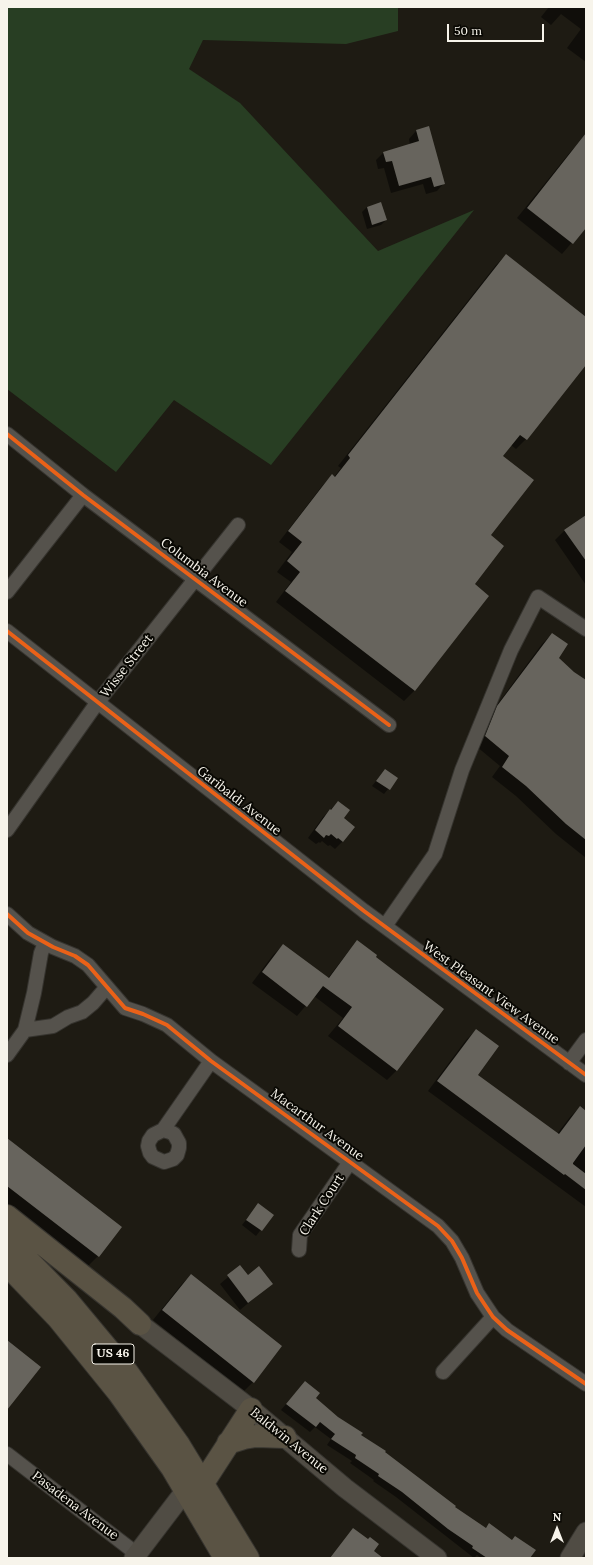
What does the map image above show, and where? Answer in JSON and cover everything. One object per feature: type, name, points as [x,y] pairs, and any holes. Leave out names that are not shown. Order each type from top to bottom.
[{"type":"highway","points":[[7,1216],[123,1308],[140,1324]]},
{"type":"highway","name":"US 46","points":[[7,1239],[67,1300],[113,1354],[154,1408],[194,1487],[225,1558]]},
{"type":"highway","name":"US 46","points":[[7,1265],[58,1318],[104,1373],[159,1448],[194,1487],[248,1558]]},
{"type":"highway","points":[[194,1487],[228,1443],[251,1409]]},
{"type":"highway","points":[[228,1443],[256,1436],[285,1437]]},
{"type":"street","name":"Columbia Avenue","points":[[7,434],[83,495],[389,726]]},
{"type":"street","points":[[7,592],[83,495]]},
{"type":"street","name":"Wisse Street","points":[[7,830],[97,703],[238,525]]},
{"type":"street","points":[[385,926],[435,854],[462,770],[511,650],[538,597],[586,629]]},
{"type":"street","name":"Garibaldi Avenue","points":[[7,632],[385,926]]},
{"type":"street","name":"Macarthur Avenue","points":[[7,914],[28,933],[45,943],[75,956],[88,966],[106,988],[126,1008],[167,1025],[211,1061],[438,1226],[452,1241],[462,1258],[476,1293],[493,1317],[507,1330],[586,1384]]},
{"type":"street","name":"West Pleasant View Avenue","points":[[385,926],[586,1076]]},
{"type":"street","points":[[7,1054],[25,1030],[34,994],[41,953],[45,943]]},
{"type":"street","points":[[25,1030],[53,1026],[68,1017],[82,1012],[93,1003],[106,988]]},
{"type":"street","points":[[569,1063],[586,1040]]},
{"type":"street","points":[[163,1130],[211,1061]]},
{"type":"street","name":"Clark Court","points":[[299,1250],[300,1235],[350,1162]]},
{"type":"street","points":[[443,1372],[493,1317]]},
{"type":"street","name":"Baldwin Avenue","points":[[140,1324],[251,1409],[345,1488],[437,1558]]},
{"type":"street","name":"Pasadena Avenue","points":[[7,1454],[138,1557]]},
{"type":"street","points":[[138,1557],[194,1487]]},
{"type":"street","points":[[570,1558],[586,1532]]},
{"type":"green space","points":[[7,7],[398,7],[398,31],[346,44],[203,40],[189,69],[240,103],[378,251],[474,210],[271,465],[174,400],[116,472],[7,389]]},
{"type":"building","points":[[429,126],[445,184],[434,187],[431,177],[399,186],[392,161],[386,162],[383,152],[419,141],[416,130]]},
{"type":"building","points":[[586,133],[586,228],[573,244],[527,208]]},
{"type":"building","points":[[381,202],[387,220],[372,225],[367,207]]},
{"type":"building","points":[[506,254],[586,317],[586,365],[527,440],[520,435],[503,456],[534,480],[491,535],[504,546],[475,584],[489,596],[415,691],[285,591],[300,572],[287,561],[302,542],[288,531],[332,474],[335,477],[350,458],[348,455]]},
{"type":"building","points":[[586,515],[586,561],[564,530]]},
{"type":"building","points":[[552,633],[568,644],[559,658],[574,672],[586,680],[586,840],[566,824],[526,786],[502,767],[509,756],[485,736],[497,706]]},
{"type":"building","points":[[385,769],[398,778],[390,790],[376,781]]},
{"type":"building","points":[[338,801],[350,810],[344,818],[355,827],[343,842],[331,834],[329,836],[326,835],[324,838],[315,830],[330,809],[331,810]]},
{"type":"building","points":[[357,940],[377,955],[376,957],[444,1009],[397,1071],[338,1026],[352,1007],[323,986],[307,1007],[262,972],[283,944],[329,978]]},
{"type":"building","points":[[476,1029],[499,1046],[478,1075],[559,1134],[580,1106],[586,1111],[586,1145],[573,1164],[586,1174],[586,1190],[437,1081]]},
{"type":"building","points":[[7,1138],[122,1227],[99,1257],[7,1186]]},
{"type":"building","points":[[258,1203],[274,1215],[262,1231],[246,1220]]},
{"type":"building","points":[[240,1265],[248,1275],[259,1266],[273,1284],[248,1303],[227,1275]]},
{"type":"building","points":[[191,1274],[282,1346],[254,1383],[162,1310]]},
{"type":"building","points":[[7,1340],[41,1367],[7,1410]]},
{"type":"building","points":[[305,1381],[320,1393],[316,1398],[338,1417],[363,1433],[361,1435],[386,1451],[385,1452],[456,1506],[455,1507],[486,1528],[489,1523],[512,1540],[515,1536],[536,1550],[530,1558],[487,1558],[472,1548],[473,1546],[448,1529],[402,1492],[378,1476],[379,1474],[355,1458],[356,1455],[331,1439],[335,1434],[320,1422],[316,1427],[286,1404]]},
{"type":"building","points":[[353,1528],[368,1539],[370,1537],[379,1544],[374,1551],[383,1558],[330,1558]]},
{"type":"cycle path","points":[[7,434],[83,495],[389,725]]},
{"type":"cycle path","points":[[7,631],[364,911],[586,1075]]},
{"type":"cycle path","points":[[7,914],[28,933],[53,947],[75,956],[88,965],[125,1008],[167,1025],[211,1061],[438,1226],[452,1241],[462,1258],[477,1293],[493,1317],[507,1330],[586,1384]]}]
